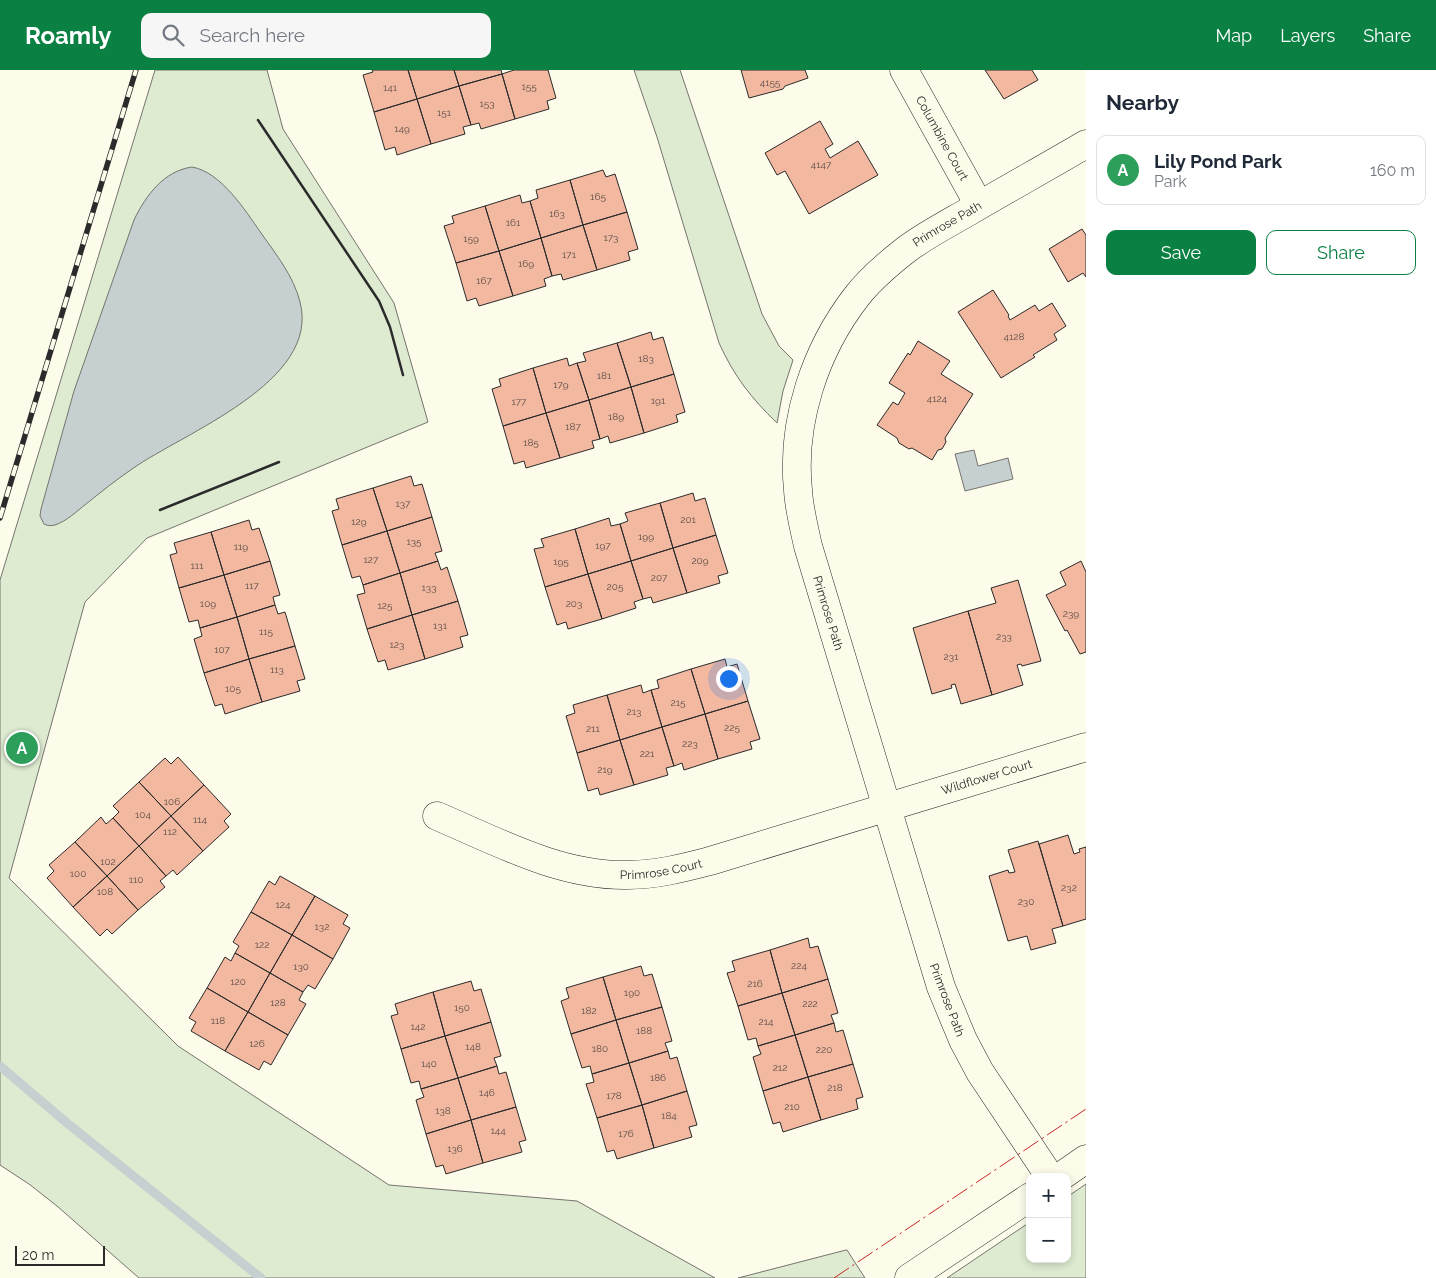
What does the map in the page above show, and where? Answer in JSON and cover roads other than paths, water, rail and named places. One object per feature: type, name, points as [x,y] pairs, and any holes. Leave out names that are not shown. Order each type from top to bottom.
[{"type":"street","name":"Columbine Court","points":[[904,70],[979,205]]},
{"type":"street","name":"Primrose Path","points":[[1047,1173],[980,1072],[954,1021],[932,960],[813,564],[803,525],[797,476],[797,448],[807,394],[823,353],[838,325],[874,277],[909,248],[979,205],[1086,144]]},
{"type":"street","name":"Wildflower Court","points":[[886,807],[1086,747]]},
{"type":"street","name":"Primrose Court","points":[[438,816],[560,866],[591,872],[626,875],[650,874],[681,868],[886,807]]},
{"type":"street","points":[[1066,1173],[1086,1159]]},
{"type":"street","points":[[909,1278],[1026,1200]]},
{"type":"waterway","points":[[0,1066],[67,1123],[261,1278]]},
{"type":"railway","points":[[0,518],[136,70]]},
{"type":"place","name":"Lily Pond Park","points":[[22,748]]}]
